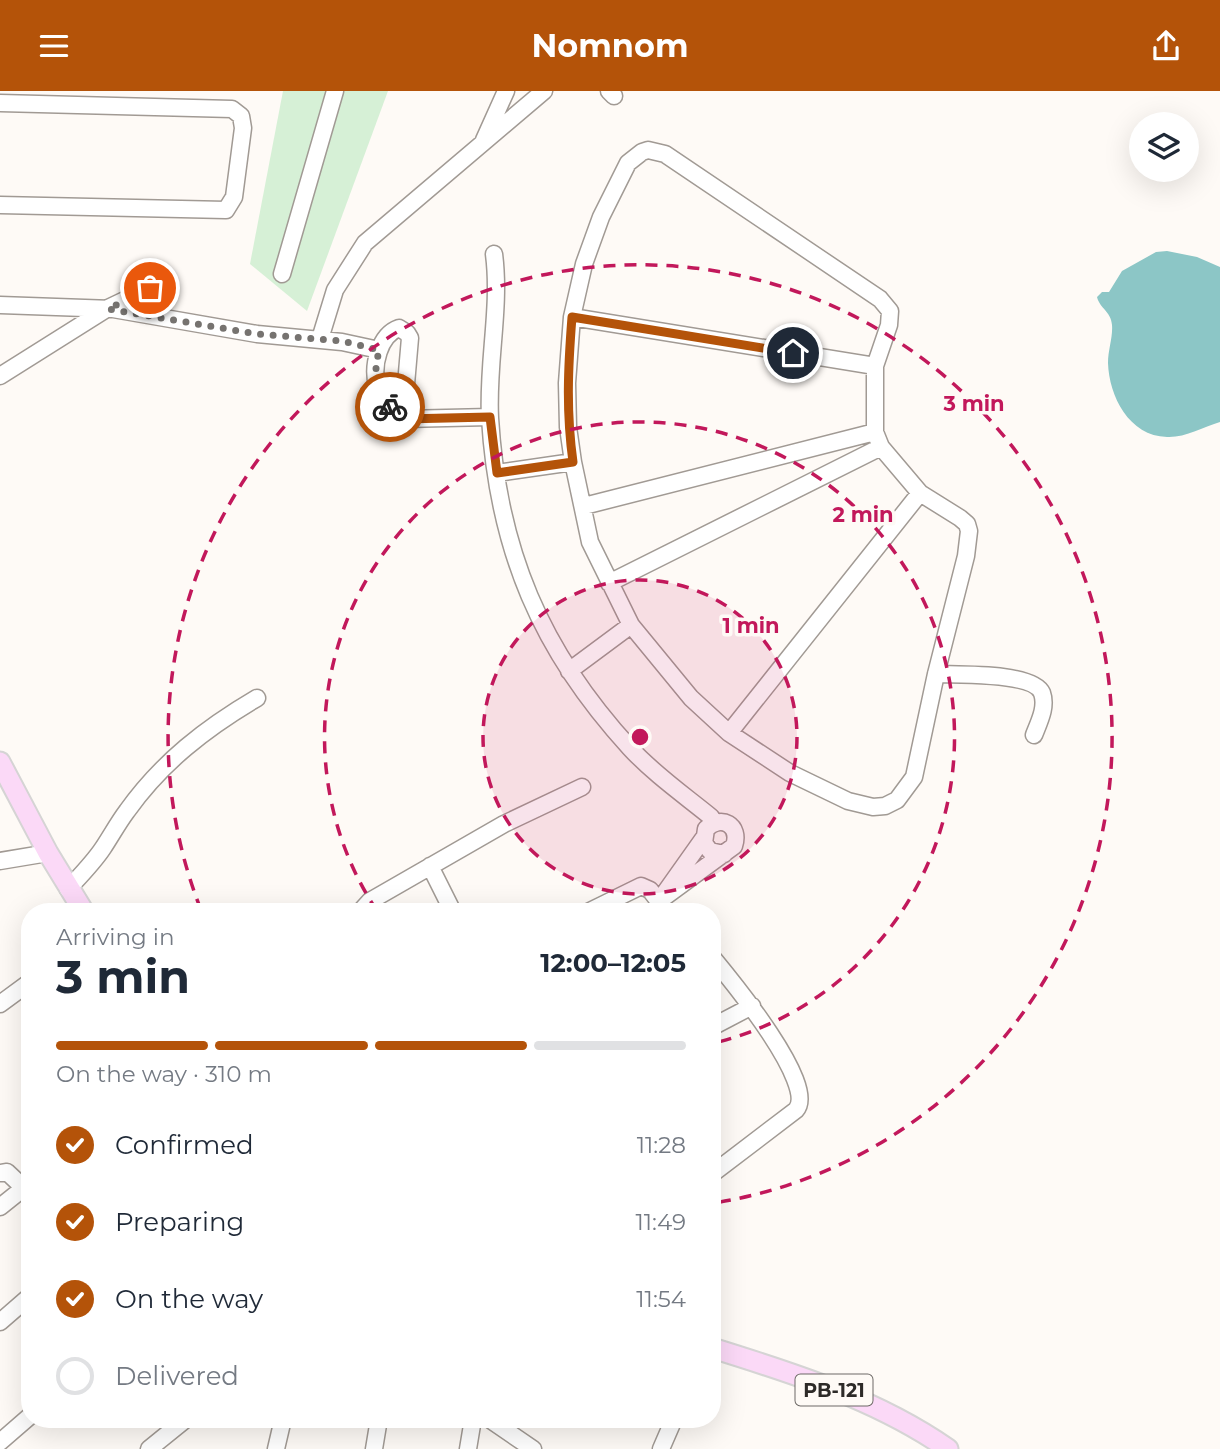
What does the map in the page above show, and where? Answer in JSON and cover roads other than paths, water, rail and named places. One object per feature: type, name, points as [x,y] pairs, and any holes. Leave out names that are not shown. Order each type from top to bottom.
[{"type":"main road","points":[[0,762],[78,903]]},
{"type":"main road","name":"PB-121","points":[[721,1351],[766,1364],[857,1400],[904,1422],[948,1449]]},
{"type":"street","points":[[282,274],[335,91]]},
{"type":"street","points":[[482,144],[506,91]]},
{"type":"street","points":[[320,339],[335,290],[365,243],[544,91]]},
{"type":"street","points":[[0,103],[232,109],[241,116],[243,128],[234,197],[229,207],[223,211],[0,205]]},
{"type":"street","points":[[648,150],[666,154],[880,299],[891,316],[876,366],[878,440],[920,493],[960,518],[967,524],[969,531],[966,556],[936,674],[914,777],[897,800],[884,806],[863,807],[790,773],[729,733],[691,698],[631,625],[590,542],[568,427],[567,383],[572,317],[584,264],[628,163],[648,150]]},
{"type":"street","points":[[494,254],[498,281],[490,417],[510,544],[525,587],[543,629],[569,671],[631,750],[714,822]]},
{"type":"street","points":[[0,376],[108,309],[150,288]]},
{"type":"street","points":[[0,305],[108,309],[257,334],[320,339],[379,350]]},
{"type":"street","points":[[572,317],[876,366]]},
{"type":"street","points":[[404,419],[410,338],[407,333],[396,328],[379,350],[375,371],[377,387],[385,401],[404,419],[490,417]]},
{"type":"street","points":[[584,506],[878,440]]},
{"type":"street","points":[[609,583],[878,440]]},
{"type":"street","points":[[497,473],[573,462]]},
{"type":"street","points":[[729,733],[920,493]]},
{"type":"street","points":[[569,671],[631,625]]},
{"type":"street","points":[[936,674],[1019,679],[1035,684],[1042,693],[1044,705],[1034,735]]},
{"type":"street","points":[[68,889],[103,848],[127,810],[169,763],[216,722],[257,698]]},
{"type":"street","points":[[368,903],[504,824],[582,787]]},
{"type":"street","points":[[665,903],[703,839],[706,829],[714,822],[727,823],[736,832],[734,846],[668,903]]},
{"type":"street","points":[[703,839],[710,851],[723,854]]},
{"type":"street","points":[[0,861],[48,853]]},
{"type":"street","points":[[430,866],[448,903]]},
{"type":"street","points":[[605,903],[636,887],[644,886],[659,903]]},
{"type":"street","points":[[721,968],[752,1006],[793,1074],[801,1100],[796,1110],[721,1167]]},
{"type":"street","points":[[0,1004],[21,989]]},
{"type":"street","points":[[721,1022],[752,1006]]},
{"type":"street","points":[[2,1169],[21,1181]]},
{"type":"street","points":[[0,1207],[21,1190]]},
{"type":"street","points":[[0,1322],[21,1304]]},
{"type":"street","points":[[1,1440],[21,1423]]},
{"type":"street","points":[[149,1449],[175,1428]]},
{"type":"street","points":[[276,1449],[281,1428]]},
{"type":"street","points":[[374,1449],[378,1428]]},
{"type":"street","points":[[468,1449],[472,1428]]},
{"type":"street","points":[[502,1428],[533,1449]]},
{"type":"street","points":[[661,1449],[670,1428]]},
{"type":"water","points":[[1167,251],[1197,257],[1220,267],[1220,422],[1174,437],[1154,435],[1142,430],[1132,422],[1117,401],[1108,363],[1112,325],[1108,313],[1097,297],[1102,292],[1109,292],[1122,271],[1156,252]]}]
